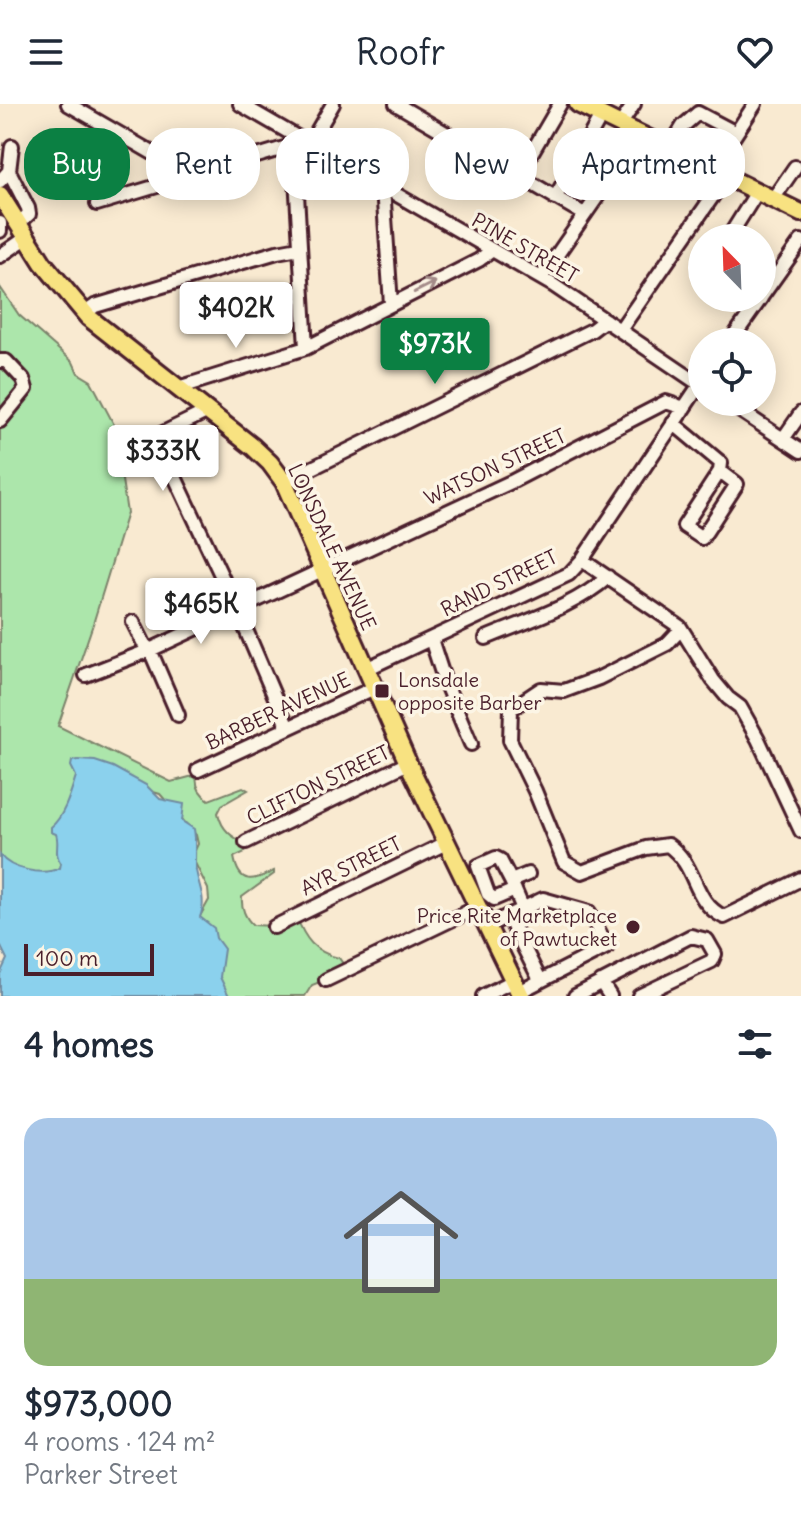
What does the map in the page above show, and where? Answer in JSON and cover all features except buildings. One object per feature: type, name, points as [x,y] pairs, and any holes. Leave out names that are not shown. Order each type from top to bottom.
[{"type":"main road","points":[[578,104],[626,128]]},
{"type":"main road","points":[[745,186],[801,213]]},
{"type":"main road","name":"LONSDALE AVENUE","points":[[0,195],[60,286],[85,313],[270,463],[284,482],[408,763],[518,990]]},
{"type":"street","points":[[68,104],[146,149]]},
{"type":"street","name":"PINE STREET","points":[[240,104],[280,128]]},
{"type":"street","points":[[319,128],[333,104]]},
{"type":"street","points":[[396,104],[437,128]]},
{"type":"street","points":[[537,143],[560,104]]},
{"type":"street","points":[[620,125],[634,104]]},
{"type":"street","points":[[739,128],[755,104]]},
{"type":"street","points":[[682,128],[698,113],[726,128]]},
{"type":"street","points":[[594,128],[601,116]]},
{"type":"street","points":[[0,256],[22,231],[29,214],[28,208],[4,176],[12,146]]},
{"type":"street","points":[[739,224],[795,167]]},
{"type":"street","points":[[97,204],[146,189]]},
{"type":"street","points":[[297,200],[306,348]]},
{"type":"street","points":[[384,200],[391,304]]},
{"type":"street","name":"PINE STREET","points":[[404,200],[541,278],[688,375]]},
{"type":"street","points":[[559,200],[584,214]]},
{"type":"street","points":[[541,278],[594,200]]},
{"type":"street","points":[[620,330],[702,200]]},
{"type":"street","points":[[0,223],[0,231]]},
{"type":"street","points":[[776,276],[801,241]]},
{"type":"street","points":[[85,313],[110,301],[299,248]]},
{"type":"street","points":[[178,388],[306,348],[491,251]]},
{"type":"street","points":[[284,482],[592,330],[605,320]]},
{"type":"street","points":[[0,361],[6,361],[23,379],[26,389],[0,421]]},
{"type":"street","name":"WATSON STREET","points":[[86,675],[150,650],[322,571],[576,451],[660,405],[670,402],[684,408]]},
{"type":"street","name":"RAND STREET","points":[[366,669],[569,574],[582,560],[688,402]]},
{"type":"street","points":[[208,411],[159,435],[158,439],[288,728]]},
{"type":"street","points":[[783,439],[801,413]]},
{"type":"street","points":[[748,416],[801,451]]},
{"type":"street","points":[[673,423],[721,463],[720,471],[684,526],[702,538],[737,484],[720,471]]},
{"type":"street","points":[[582,560],[681,629],[713,680],[740,707],[801,831]]},
{"type":"street","points":[[486,638],[560,607],[595,589],[608,577]]},
{"type":"street","points":[[133,622],[150,650],[178,715]]},
{"type":"street","points":[[681,629],[667,644],[599,678],[564,691],[541,689],[511,709],[510,740],[564,862],[582,872],[646,848],[668,845],[682,856],[708,909],[724,917],[801,879]]},
{"type":"street","points":[[431,639],[471,744]]},
{"type":"street","name":"BARBER AVENUE","points":[[198,770],[374,688]]},
{"type":"street","name":"CLIFTON STREET","points":[[246,842],[408,763]]},
{"type":"street","name":"AYR STREET","points":[[274,927],[446,843]]},
{"type":"street","points":[[523,909],[513,886],[500,860],[496,858],[478,866],[488,894],[494,899],[513,886],[528,874]]},
{"type":"street","points":[[483,996],[518,990],[607,947],[589,912],[543,899],[487,926]]},
{"type":"street","points":[[326,980],[478,907]]},
{"type":"street","points":[[508,916],[540,980]]},
{"type":"street","points":[[575,996],[691,936],[707,940],[715,954],[712,961],[639,996]]},
{"type":"street","points":[[672,980],[672,996]]},
{"type":"street","points":[[601,982],[610,996]]},
{"type":"green space","points":[[0,287],[19,315],[73,362],[78,373],[91,381],[119,434],[122,451],[127,513],[58,726],[171,782],[197,775],[199,789],[209,800],[243,787],[248,790],[222,805],[218,813],[228,833],[248,845],[245,852],[234,857],[240,873],[254,879],[274,871],[242,897],[246,916],[253,925],[274,926],[296,916],[312,943],[323,952],[339,958],[348,971],[312,985],[305,996],[206,996],[199,918],[209,900],[208,889],[192,857],[198,844],[196,835],[160,794],[153,792],[63,905],[0,860]]},
{"type":"water","points":[[72,761],[95,761],[113,767],[146,785],[160,799],[184,804],[182,821],[195,833],[195,863],[203,903],[200,917],[214,928],[216,938],[224,949],[220,977],[229,996],[0,996],[0,974],[7,959],[0,945],[0,855],[28,870],[60,868],[57,838],[51,827],[60,817],[69,797],[76,776]]},
{"type":"place","name":"Lonsdale opposite Barber","points":[[382,691]]},
{"type":"place","name":"Price Rite Marketplace of Pawtucket","points":[[633,927]]}]
